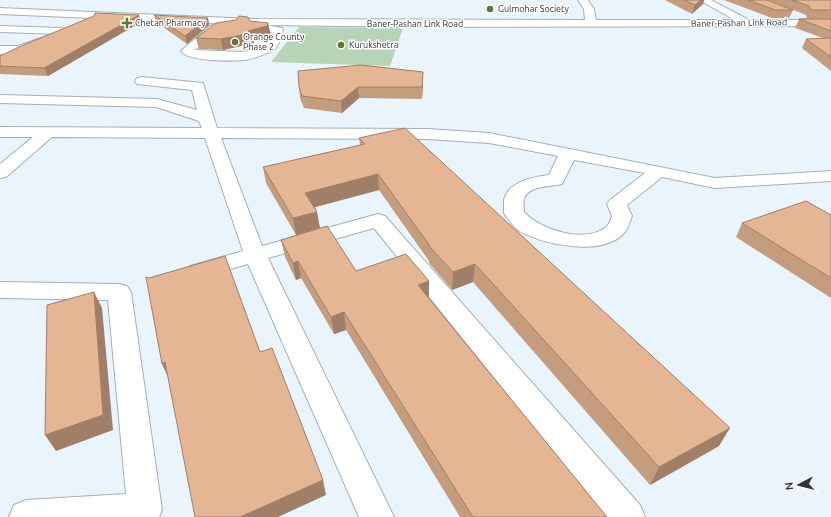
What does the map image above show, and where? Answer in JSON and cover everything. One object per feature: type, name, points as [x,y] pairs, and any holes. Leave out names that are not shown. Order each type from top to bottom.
[{"type":"street","points":[[583,0],[589,9],[592,24]]},
{"type":"street","points":[[704,0],[744,21]]},
{"type":"street","points":[[33,12],[47,4]]},
{"type":"street","name":"Baner-Pashan Link Road","points":[[0,11],[251,24],[592,24],[744,21],[806,21],[831,23]]},
{"type":"street","points":[[790,14],[806,21]]},
{"type":"street","points":[[0,50],[20,50],[100,15]]},
{"type":"street","points":[[251,24],[278,30],[276,38],[270,48],[245,56],[196,55],[187,51],[214,28],[251,24]]},
{"type":"street","points":[[0,29],[69,28]]},
{"type":"street","points":[[142,81],[198,86],[208,126],[255,255],[377,517]]},
{"type":"street","points":[[0,99],[157,103],[208,126]]},
{"type":"street","points":[[0,132],[48,132],[208,126],[427,134],[489,138],[715,183],[831,176]]},
{"type":"street","points":[[0,173],[48,132]]},
{"type":"street","points":[[568,153],[556,180],[539,182],[526,187],[516,194],[512,203],[514,213],[523,224],[538,232],[557,238],[583,240],[596,239],[611,234],[620,225],[622,215],[618,204],[659,171]]},
{"type":"street","points":[[176,278],[378,220],[628,517]]},
{"type":"street","points":[[0,290],[119,292],[145,510],[26,517]]},
{"type":"green space","name":"Kurukshetra","points":[[299,27],[403,28],[390,66],[271,62]]},
{"type":"building","points":[[684,0],[701,0],[695,5]]},
{"type":"building","points":[[748,0],[767,0],[793,10],[775,10]]},
{"type":"building","points":[[792,0],[831,0],[831,10],[811,10],[809,6]]},
{"type":"building","points":[[95,13],[139,15],[44,68],[0,66],[0,56],[94,16]]},
{"type":"building","points":[[154,15],[208,18],[185,36]]},
{"type":"building","points":[[239,16],[248,17],[250,21],[268,23],[267,26],[248,31],[252,33],[221,39],[196,38],[216,23],[236,20]]},
{"type":"building","points":[[799,19],[831,19],[831,31]]},
{"type":"building","points":[[831,38],[831,57],[806,39]]},
{"type":"building","points":[[361,65],[423,72],[422,87],[358,87],[341,101],[302,96],[299,87],[298,71]]},
{"type":"building","points":[[405,128],[730,428],[659,467],[475,264],[453,272],[429,246],[378,174],[305,193],[317,212],[293,218],[263,167],[365,144],[359,138]]},
{"type":"building","points":[[806,201],[831,215],[831,278],[742,223]]},
{"type":"building","points":[[327,226],[356,271],[406,254],[429,281],[418,285],[607,517],[473,517],[344,312],[331,317],[298,261],[293,263],[281,240]]},
{"type":"building","points":[[225,256],[260,352],[272,348],[323,480],[240,517],[195,517],[165,362],[162,364],[146,277],[149,278]]},
{"type":"building","points":[[94,292],[103,415],[45,435],[47,305]]},
{"type":"place","name":"Gulmohar Society","points":[[490,9]]},
{"type":"place","name":"Chetan Pharmacy","points":[[127,23]]},
{"type":"place","name":"Orange County Phase 2","points":[[235,42]]},
{"type":"place","name":"Kurukshetra","points":[[341,45]]}]
